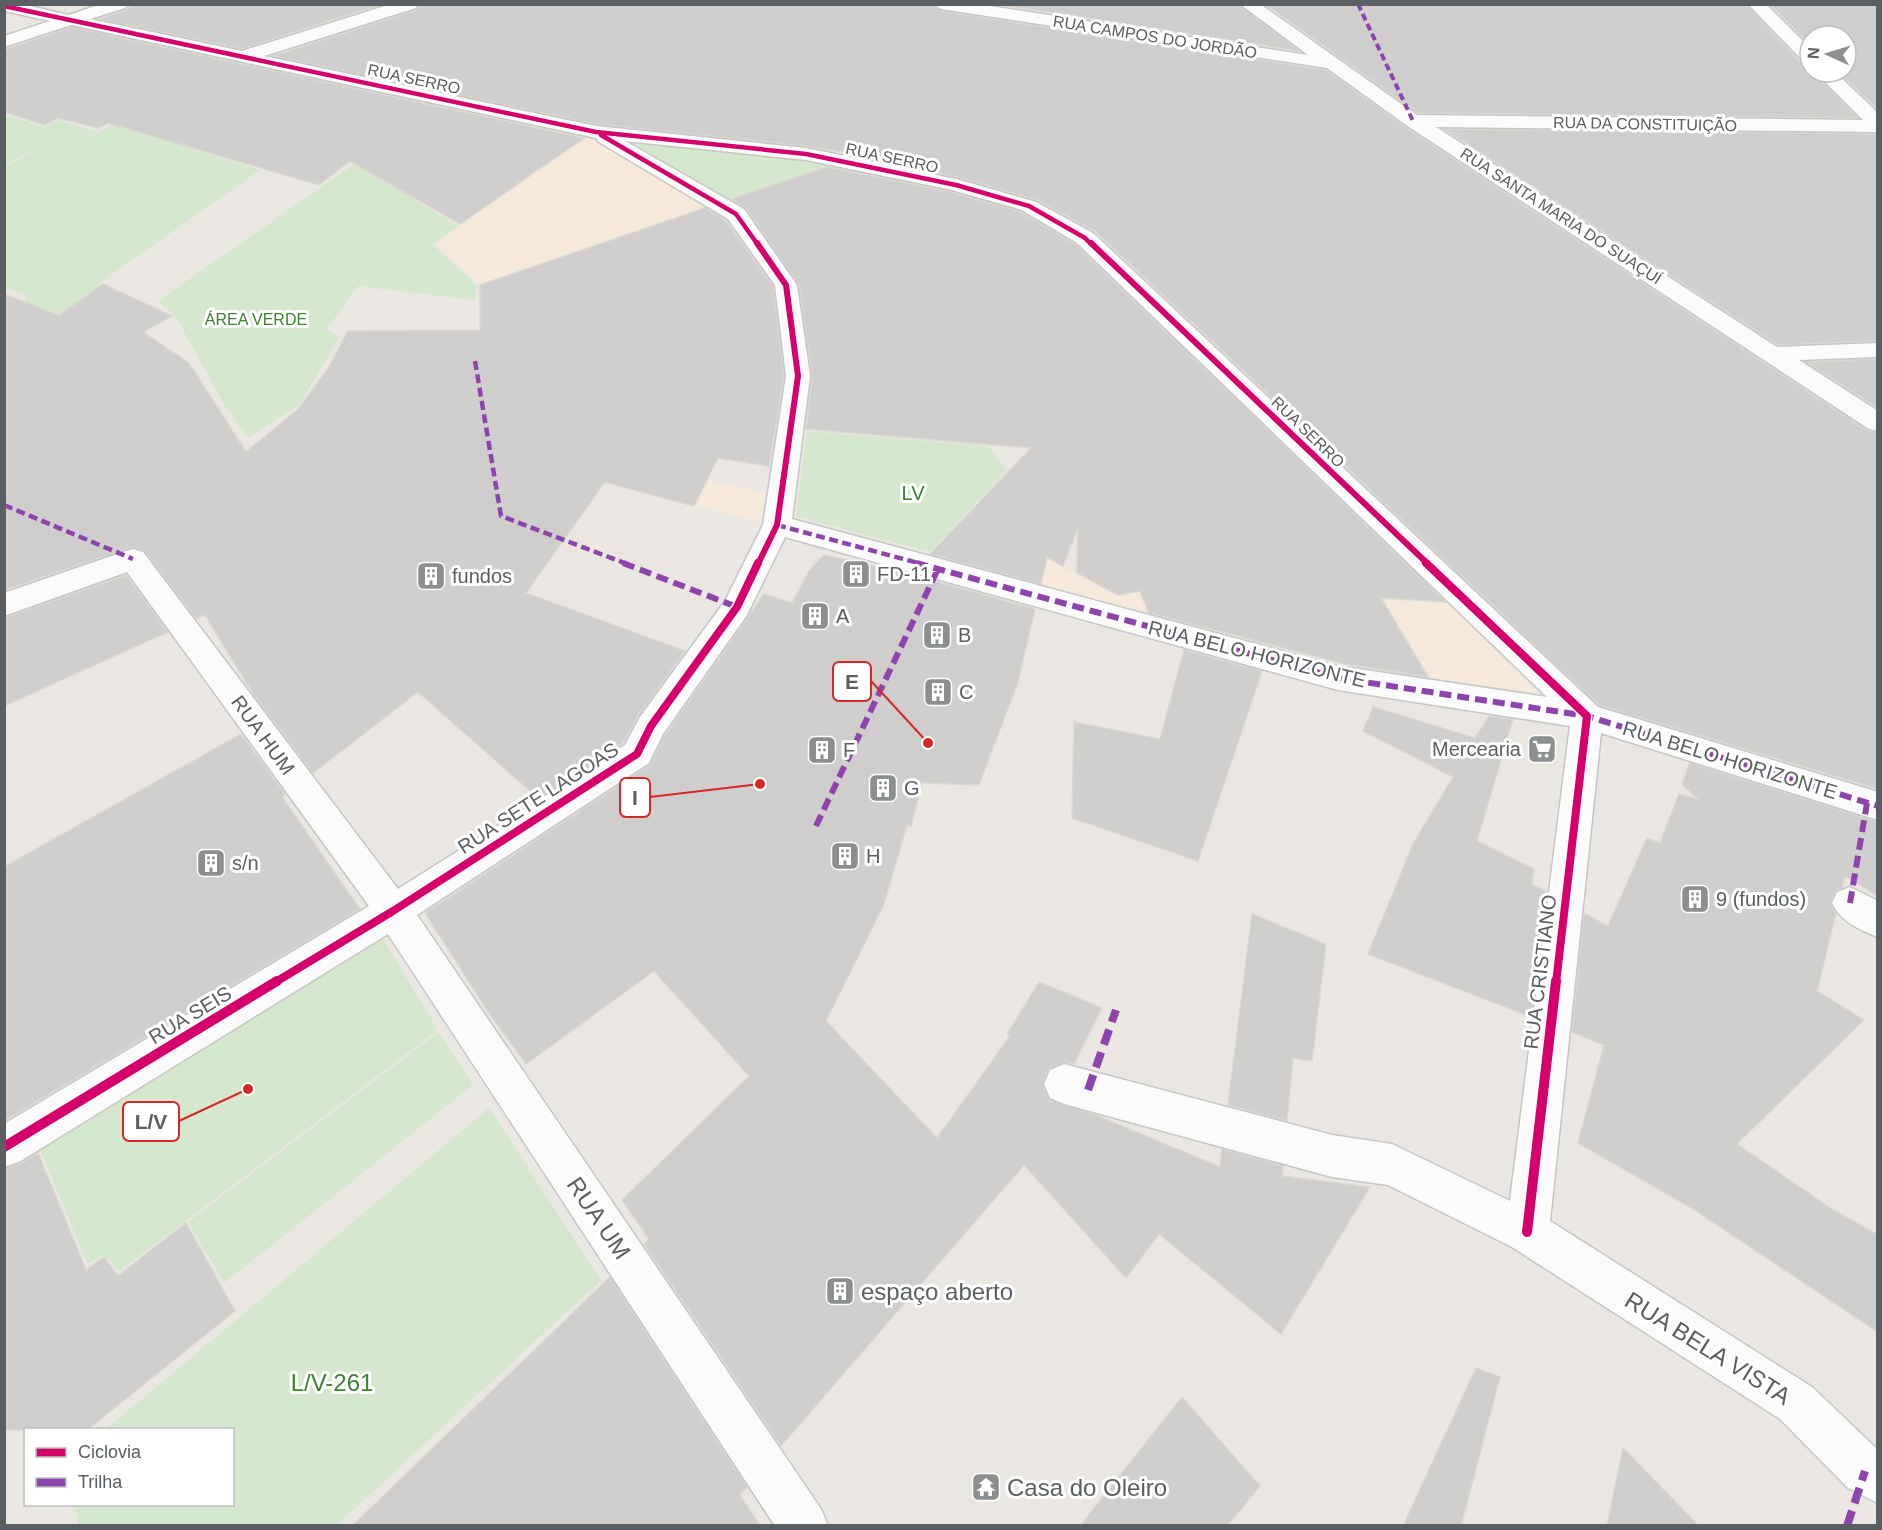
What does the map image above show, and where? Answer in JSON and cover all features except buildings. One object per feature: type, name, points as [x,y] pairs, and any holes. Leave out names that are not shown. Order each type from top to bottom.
[{"type":"street","points":[[4,42],[118,4]]},
{"type":"street","points":[[244,57],[410,4]]},
{"type":"street","name":"RUA CAMPOS DO JORDÃO","points":[[941,4],[1333,65]]},
{"type":"street","name":"RUA SANTA MARIA DO SUAÇUÍ","points":[[1248,4],[1413,121],[1878,423]]},
{"type":"street","points":[[1756,4],[1798,46]]},
{"type":"street","name":"RUA SERRO","points":[[4,6],[596,132],[806,154],[956,185],[1029,206],[1085,238],[1587,716]]},
{"type":"street","points":[[1836,84],[1878,125]]},
{"type":"street","name":"RUA DA CONSTITUIÇÃO","points":[[1413,121],[1878,125]]},
{"type":"street","name":"RUA SETE LAGOAS","points":[[393,911],[637,754],[651,726],[736,607],[777,525],[798,376],[786,285],[736,214],[596,132]]},
{"type":"street","points":[[1774,354],[1878,350]]},
{"type":"street","name":"RUA BELO HORIZONTE","points":[[777,525],[1338,678],[1587,716],[1878,806]]},
{"type":"street","name":"RUA HUM","points":[[4,605],[134,559],[393,911]]},
{"type":"street","name":"RUA CRISTIANO","points":[[1527,1232],[1587,716]]},
{"type":"street","name":"RUA SEIS","points":[[4,1147],[393,911]]},
{"type":"street","name":"RUA UM","points":[[393,911],[804,1526]]},
{"type":"street","points":[[1064,1084],[1332,1156],[1392,1165],[1527,1232]]},
{"type":"street","name":"RUA BELA VISTA","points":[[1527,1232],[1796,1403],[1865,1471],[1878,1479]]},
{"type":"shaded area","points":[[587,137],[707,206],[479,284],[435,243]]},
{"type":"shaded area","points":[[708,480],[765,493],[760,522],[696,506]]},
{"type":"shaded area","points":[[1019,544],[1117,596],[1139,592],[1146,612],[1038,586],[993,570]]},
{"type":"shaded area","points":[[1384,600],[1449,604],[1538,693],[1432,679]]},
{"type":"green space","points":[[5,117],[13,117],[44,127],[59,120],[99,132],[68,154],[35,149],[5,165]]},
{"type":"green space","points":[[113,123],[260,170],[98,284],[123,294],[81,320],[24,303],[27,295],[5,288],[5,167],[35,150],[68,154]]},
{"type":"green space","points":[[640,143],[783,158],[830,166],[739,205],[637,147]]},
{"type":"green space","name":"ÁREA VERDE","points":[[364,157],[433,186],[414,200],[458,226],[433,245],[477,285],[474,300],[358,286],[326,330],[340,336],[299,405],[248,438],[225,406],[176,317],[158,301]]},
{"type":"green space","name":"LV","points":[[807,431],[988,446],[1007,470],[930,552],[796,516]]},
{"type":"green space","points":[[383,939],[438,1030],[119,1271],[104,1255],[87,1263],[40,1149]]},
{"type":"green space","points":[[439,1032],[473,1085],[224,1283],[188,1222]]},
{"type":"green space","name":"L/V-261","points":[[489,1108],[601,1280],[337,1525],[79,1525],[74,1506],[234,1506],[234,1428],[107,1428]]},
{"type":"marked path","points":[[1358,4],[1413,121]]},
{"type":"marked path","points":[[475,361],[501,516],[737,607]]},
{"type":"marked path","points":[[4,505],[133,559]]},
{"type":"marked path","points":[[777,525],[1338,678],[1587,716],[1878,806]]},
{"type":"marked path","points":[[816,826],[938,569]]},
{"type":"marked path","points":[[1850,903],[1867,803]]},
{"type":"marked path","points":[[1088,1090],[1116,1010]]},
{"type":"marked path","points":[[1847,1526],[1865,1471]]},
{"type":"cycle path","points":[[4,6],[596,132],[806,154],[956,185],[1029,206],[1085,238],[1587,716],[1527,1232]]},
{"type":"cycle path","points":[[4,1147],[393,911],[637,754],[651,726],[737,607],[777,525],[798,376],[786,285],[736,214],[601,135]]},
{"type":"place","name":"FD-11","points":[[856,574]]},
{"type":"place","name":"fundos","points":[[431,576]]},
{"type":"place","name":"A","points":[[815,616]]},
{"type":"place","name":"B","points":[[937,635]]},
{"type":"place","name":"C","points":[[938,692]]},
{"type":"place","name":"E","points":[[928,743]]},
{"type":"place","name":"Mercearia","points":[[1542,749]]},
{"type":"place","name":"F","points":[[822,750]]},
{"type":"place","name":"I","points":[[760,784]]},
{"type":"place","name":"G","points":[[883,788]]},
{"type":"place","name":"H","points":[[845,856]]},
{"type":"place","name":"s/n","points":[[211,863]]},
{"type":"place","name":"9 (fundos)","points":[[1695,899]]},
{"type":"place","name":"L/V","points":[[248,1089]]},
{"type":"place","name":"espaço aberto","points":[[840,1291]]},
{"type":"place","name":"Casa do Oleiro","points":[[986,1487]]}]
